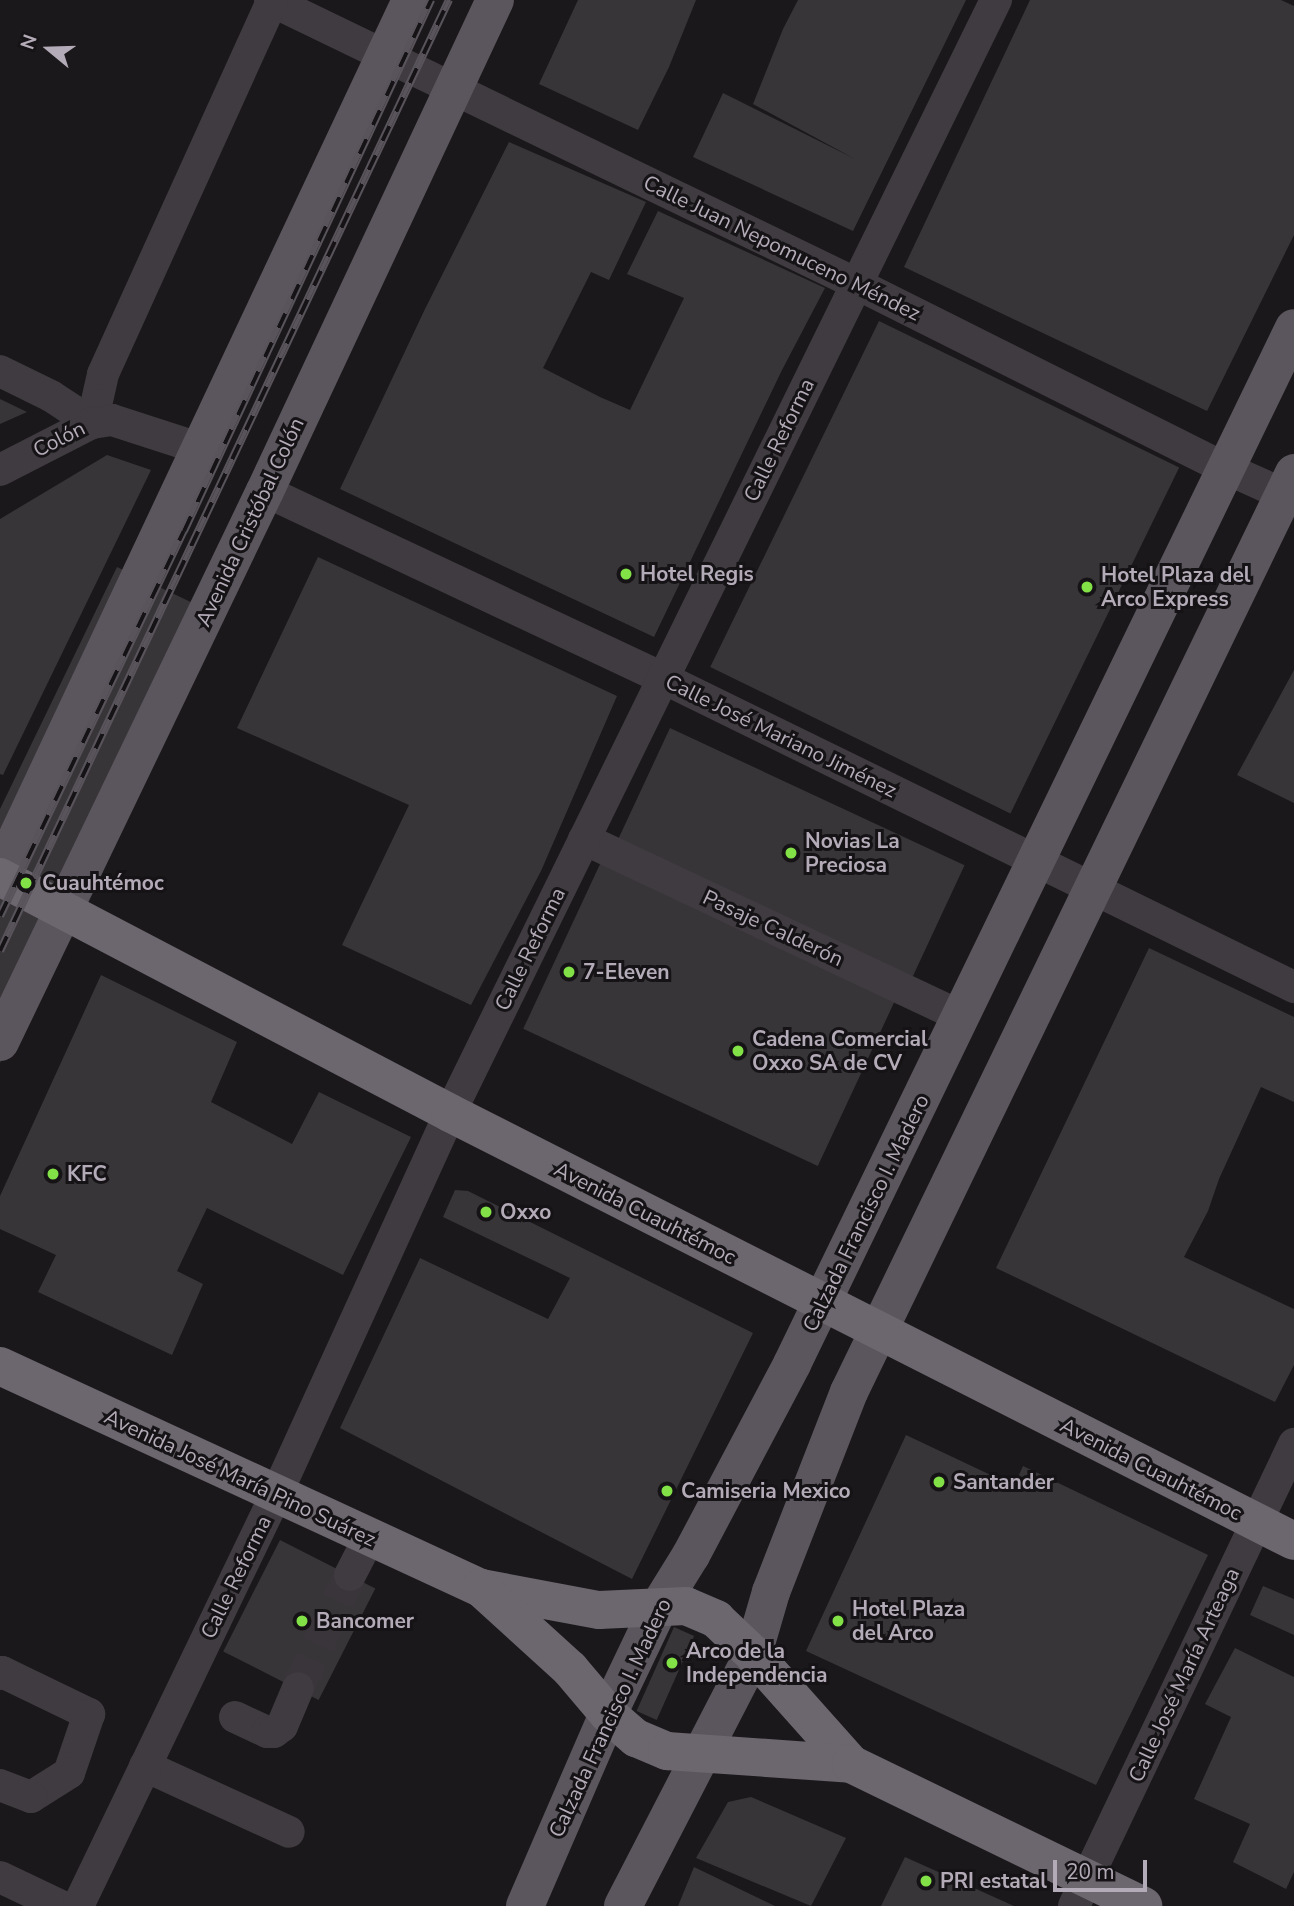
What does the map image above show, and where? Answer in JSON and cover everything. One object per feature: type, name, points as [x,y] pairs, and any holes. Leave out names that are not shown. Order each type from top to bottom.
[{"type":"highway","name":"Avenida Cuauhtémoc","points":[[0,876],[821,1303],[1294,1541]]},
{"type":"highway","name":"Avenida José María Pino Suárez","points":[[0,1366],[481,1588],[599,1610],[686,1605],[716,1619],[753,1654],[851,1764],[1080,1892],[1143,1906]]},
{"type":"highway","name":"Avenida José María Pino Suárez","points":[[481,1588],[570,1669],[608,1714],[636,1738],[667,1751],[851,1764]]},
{"type":"main road","points":[[0,876],[411,0]]},
{"type":"main road","name":"Avenida Cristóbal Colón","points":[[0,1042],[265,491],[495,0]]},
{"type":"main road","name":"Calzada Francisco I. Madero","points":[[525,1906],[608,1714],[660,1605],[697,1543],[821,1303],[1037,863],[1294,328]]},
{"type":"main road","points":[[623,1906],[704,1754],[753,1654],[771,1592],[849,1392],[877,1331],[1090,888],[1291,489]]},
{"type":"street","name":"Calle Juan Nepomuceno Méndez","points":[[271,0],[855,283],[1225,468],[1291,489]]},
{"type":"street","points":[[0,371],[51,396],[92,423],[103,374],[271,0]]},
{"type":"street","name":"Calle Reforma","points":[[78,1906],[276,1495],[450,1112],[996,0]]},
{"type":"street","name":"Colón","points":[[0,470],[92,423],[112,421],[202,449]]},
{"type":"street","name":"Calle José Mariano Jiménez","points":[[265,491],[663,678],[1294,987]]},
{"type":"street","name":"Pasaje Calderón","points":[[584,839],[962,1017]]},
{"type":"street","name":"Calle José María Arteaga","points":[[1080,1892],[1294,1444]]},
{"type":"street","points":[[350,1575],[369,1538]]},
{"type":"street","points":[[0,1674],[2,1672],[89,1714],[69,1773],[30,1797],[0,1785]]},
{"type":"street","points":[[235,1717],[267,1732],[274,1732],[282,1726],[298,1688]]},
{"type":"street","points":[[145,1766],[289,1832]]},
{"type":"street","points":[[0,1877],[61,1906]]},
{"type":"building","points":[[578,0],[696,0],[669,67],[638,130],[539,84]]},
{"type":"building","points":[[798,0],[966,0],[853,231],[693,157],[723,93],[855,159],[753,104],[783,29]]},
{"type":"building","points":[[1030,0],[1281,0],[1294,6],[1294,235],[1207,411],[904,267]]},
{"type":"building","points":[[509,142],[646,202],[609,280],[591,272],[543,368],[600,397],[630,410],[684,298],[627,274],[658,211],[825,288],[782,370],[654,637],[340,489],[425,309]]},
{"type":"building","points":[[879,321],[1179,467],[1010,813],[710,667]]},
{"type":"building","points":[[0,399],[27,412],[0,424]]},
{"type":"building","points":[[107,455],[151,470],[3,775],[0,774],[0,519]]},
{"type":"building","points":[[318,557],[617,696],[541,871],[471,1005],[342,945],[409,805],[237,728]]},
{"type":"building","name":"Cuauhtémoc","points":[[117,567],[216,614],[0,1063],[0,809]]},
{"type":"building","points":[[1294,670],[1294,803],[1237,775]]},
{"type":"building","name":"Novias La Preciosa","points":[[670,728],[965,865],[912,978],[618,840]]},
{"type":"building","points":[[601,862],[896,999],[818,1166],[523,1029]]},
{"type":"building","points":[[1149,948],[1294,1017],[1294,1102],[1261,1087],[1219,1179],[1208,1211],[1184,1257],[1294,1309],[1294,1365],[1275,1402],[996,1268]]},
{"type":"building","points":[[101,975],[237,1042],[211,1102],[292,1144],[319,1092],[411,1137],[343,1275],[207,1208],[177,1271],[203,1284],[172,1355],[38,1292],[56,1255],[0,1229],[0,1196]]},
{"type":"building","points":[[455,1190],[468,1191],[753,1333],[632,1579],[340,1428],[420,1258],[548,1319],[570,1278],[443,1217]]},
{"type":"building","points":[[906,1435],[1014,1486],[1023,1466],[1208,1555],[1096,1785],[806,1651]]},
{"type":"building","name":"Bancomer","points":[[280,1540],[375,1589],[319,1700],[223,1651]]},
{"type":"building","points":[[1263,1586],[1294,1599],[1294,1635],[1250,1615]]},
{"type":"building","points":[[674,1627],[694,1636],[657,1720],[637,1711]]},
{"type":"building","points":[[1235,1648],[1294,1677],[1294,1872],[1286,1889],[1233,1862],[1250,1824],[1194,1799],[1231,1717],[1205,1704]]},
{"type":"building","points":[[751,1797],[846,1838],[811,1906],[696,1858],[728,1802]]},
{"type":"building","name":"PRI estatal","points":[[905,1857],[1014,1906],[881,1906]]},
{"type":"building","points":[[694,1867],[775,1906],[678,1906]]},
{"type":"tunnel","points":[[298,1688],[350,1575]]},
{"type":"railway","points":[[0,916],[184,531],[431,0]]},
{"type":"railway","points":[[0,951],[449,0]]},
{"type":"place","name":"Hotel Regis","points":[[626,574]]},
{"type":"place","name":"Hotel Plaza del Arco Express","points":[[1087,587]]},
{"type":"place","name":"Novias La Preciosa","points":[[791,853]]},
{"type":"place","name":"Cuauhtémoc","points":[[26,883]]},
{"type":"place","name":"7-Eleven","points":[[569,972]]},
{"type":"place","name":"Cadena Comercial Oxxo SA de CV","points":[[738,1051]]},
{"type":"place","name":"KFC","points":[[53,1174]]},
{"type":"place","name":"Oxxo","points":[[486,1212]]},
{"type":"place","name":"Santander","points":[[939,1482]]},
{"type":"place","name":"Camiseria Mexico","points":[[667,1491]]},
{"type":"place","name":"Bancomer","points":[[302,1621]]},
{"type":"place","name":"Hotel Plaza del Arco","points":[[838,1621]]},
{"type":"place","name":"Arco de la Independencia","points":[[672,1663]]},
{"type":"place","name":"PRI estatal","points":[[926,1881]]}]
